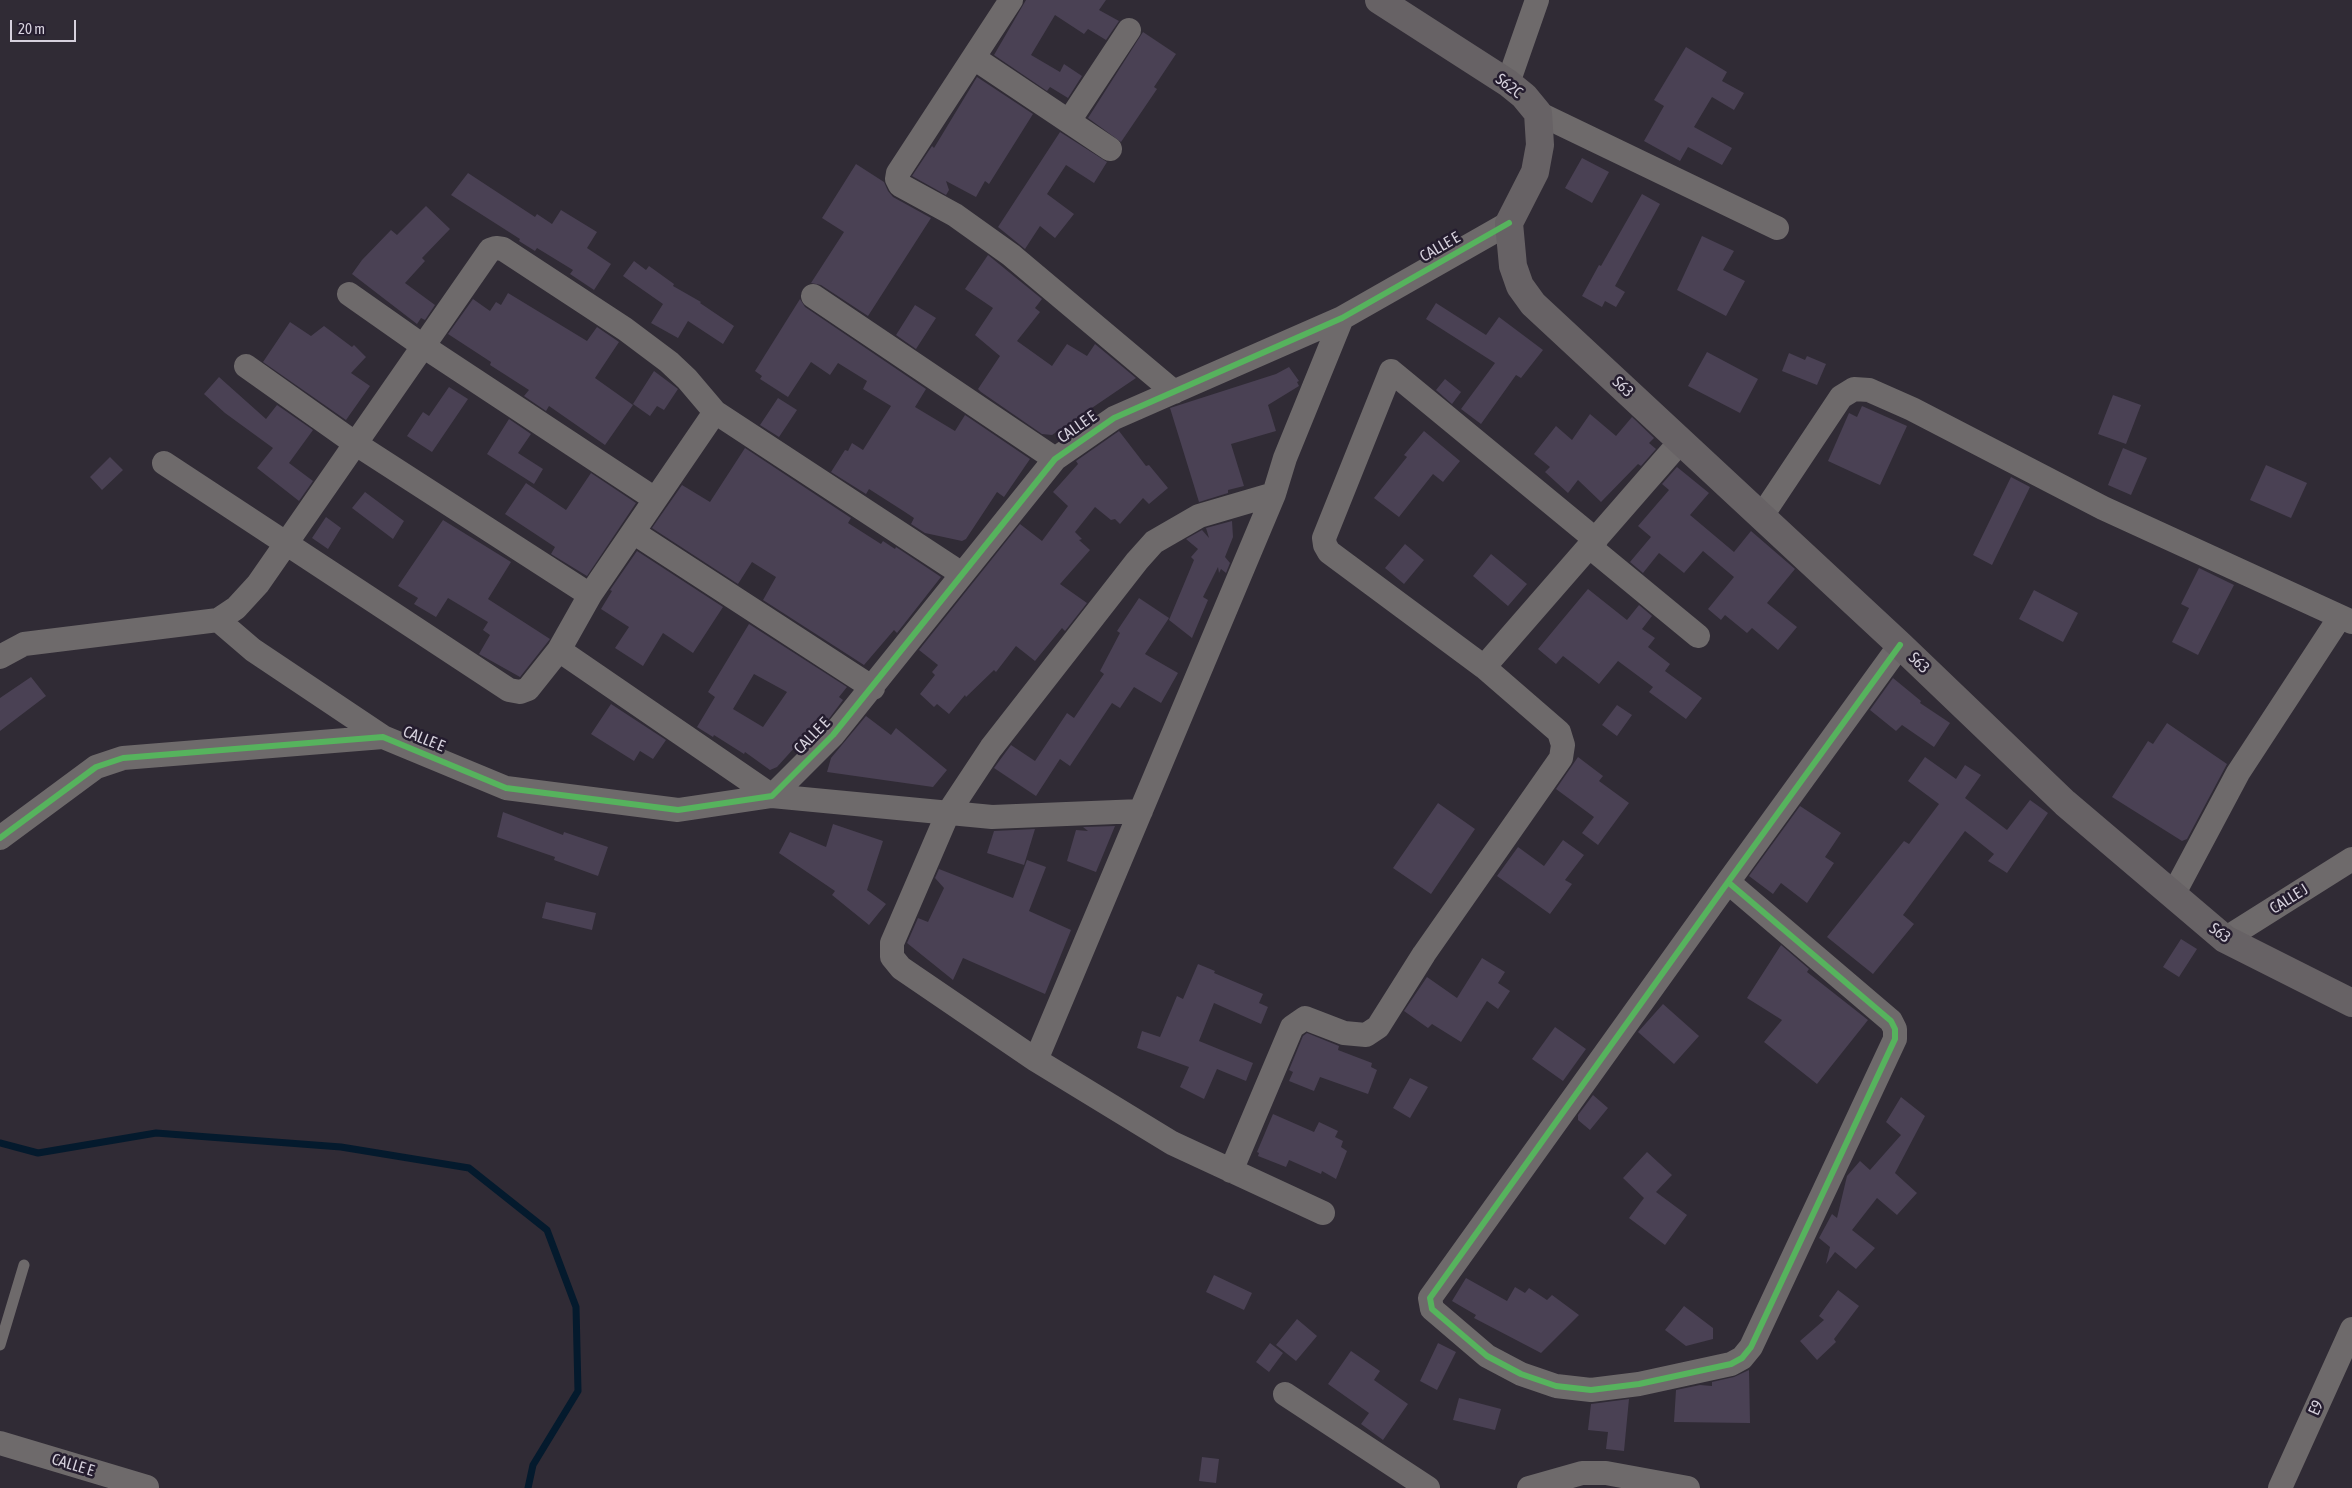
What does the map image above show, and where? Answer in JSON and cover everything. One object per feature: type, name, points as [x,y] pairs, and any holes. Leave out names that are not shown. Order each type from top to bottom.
[{"type":"main road","name":"S62C","points":[[1379,0],[1508,83],[1524,96],[1538,113]]},
{"type":"main road","points":[[1509,223],[1535,172],[1540,145],[1538,113]]},
{"type":"main road","name":"S63","points":[[1509,223],[1513,266],[1520,286],[1533,304],[1900,645],[2065,802],[2225,939],[2352,1003]]},
{"type":"street","points":[[1011,0],[898,173],[897,179],[900,185],[955,215],[1011,255],[1174,392]]},
{"type":"street","points":[[1508,83],[1537,0]]},
{"type":"street","points":[[1069,121],[1129,30]]},
{"type":"street","points":[[974,58],[1110,149]]},
{"type":"street","points":[[1538,113],[1777,228]]},
{"type":"street","name":"CALLE E","points":[[0,838],[96,767],[123,758],[383,737],[506,788],[678,810],[772,796],[833,735],[873,688],[1055,459],[1114,418],[1342,318],[1509,223]]},
{"type":"street","points":[[0,656],[24,644],[218,620],[236,608],[258,584],[490,250],[502,248],[625,329],[669,362],[698,391],[714,412],[962,574]]},
{"type":"street","points":[[349,294],[423,346],[655,499]]},
{"type":"street","points":[[813,296],[1055,459]]},
{"type":"street","points":[[1036,1060],[1274,494],[1285,458],[1342,318]]},
{"type":"street","points":[[246,366],[356,444],[590,594]]},
{"type":"street","points":[[1231,1171],[1292,1027],[1305,1018],[1344,1033],[1366,1036],[1378,1028],[1424,954],[1561,758],[1563,746],[1559,732],[1484,667],[1329,552],[1325,545],[1324,538],[1391,371],[1593,543],[1698,636]]},
{"type":"street","points":[[1761,517],[1841,397],[1854,389],[1869,390],[1912,409],[2103,508],[2346,619],[2238,773],[2173,895]]},
{"type":"street","points":[[164,464],[509,690],[520,692],[528,689],[559,650],[590,594],[714,412]]},
{"type":"street","points":[[1484,667],[1681,441]]},
{"type":"street","points":[[1274,494],[1200,516],[1154,542],[991,748],[948,813],[892,943],[892,957],[901,968],[1036,1060],[1172,1142],[1323,1213]]},
{"type":"street","points":[[633,532],[873,688]]},
{"type":"street","points":[[218,620],[253,650],[383,737]]},
{"type":"street","points":[[1728,882],[1891,1021],[1895,1029],[1895,1039],[1751,1347],[1742,1358],[1731,1364],[1676,1376],[1591,1390],[1556,1386],[1521,1374],[1487,1356],[1432,1309],[1430,1298],[1728,882],[1900,645]]},
{"type":"street","points":[[559,650],[772,796],[992,817],[1141,811]]},
{"type":"street","name":"CALLE J","points":[[2225,939],[2352,859]]},
{"type":"street","name":"E9","points":[[2280,1488],[2352,1329]]},
{"type":"street","points":[[1285,1394],[1428,1488]]},
{"type":"street","name":"CALLE E","points":[[0,1443],[147,1487]]},
{"type":"street","points":[[1529,1488],[1582,1473],[1606,1473],[1688,1488]]},
{"type":"lane","points":[[0,1345],[24,1265]]},
{"type":"building","points":[[1026,0],[1106,0],[1099,10],[1119,21],[1106,40],[1088,29],[1084,34],[1055,15],[1031,55],[1060,72],[1064,64],[1082,76],[1068,98],[1050,87],[1047,91],[994,55]]},
{"type":"building","points":[[1143,32],[1176,54],[1154,87],[1157,89],[1121,142],[1088,118]]},
{"type":"building","points":[[1686,47],[1727,72],[1722,81],[1744,93],[1734,110],[1712,97],[1694,127],[1732,148],[1722,165],[1688,147],[1680,161],[1644,141],[1664,106],[1654,100]]},
{"type":"building","points":[[977,77],[1033,114],[989,184],[985,181],[976,197],[946,181],[949,190],[946,195],[912,176],[932,146],[934,148]]},
{"type":"building","points":[[1060,132],[1107,162],[1094,183],[1066,165],[1047,194],[1074,214],[1055,238],[1040,226],[1025,249],[998,227]]},
{"type":"building","points":[[1582,158],[1609,172],[1592,203],[1565,188]]},
{"type":"building","points":[[856,164],[884,182],[893,197],[931,218],[868,316],[821,285],[811,283],[844,232],[822,218]]},
{"type":"building","points":[[468,173],[535,217],[537,214],[552,224],[561,210],[597,232],[587,248],[611,264],[594,290],[570,274],[573,270],[537,248],[535,251],[519,241],[520,239],[451,195]]},
{"type":"building","points":[[1642,194],[1660,204],[1615,286],[1625,292],[1616,307],[1605,301],[1602,307],[1582,296]]},
{"type":"building","points":[[426,206],[450,229],[422,258],[425,261],[405,283],[435,305],[425,320],[421,318],[417,324],[352,274],[362,260],[391,230],[397,235]]},
{"type":"building","points":[[1702,236],[1734,251],[1723,270],[1745,281],[1726,316],[1677,290]]},
{"type":"building","points":[[988,255],[1042,299],[1035,308],[1040,312],[1017,341],[1052,366],[1067,344],[1087,356],[1095,344],[1136,378],[1052,435],[1042,434],[981,392],[978,389],[1000,356],[975,335],[993,308],[965,289]]},
{"type":"building","points":[[634,261],[646,270],[649,266],[674,284],[673,286],[701,302],[734,326],[723,344],[688,321],[678,338],[651,323],[663,304],[623,276]]},
{"type":"building","points":[[508,293],[587,341],[597,327],[619,342],[595,378],[633,405],[605,445],[549,406],[546,411],[524,396],[529,390],[490,365],[491,362],[448,334],[473,299],[490,311],[496,302],[501,305]]},
{"type":"building","points":[[800,299],[805,307],[926,389],[915,407],[955,431],[965,415],[1030,459],[1004,497],[997,492],[966,539],[962,541],[925,533],[911,524],[914,518],[905,512],[869,489],[866,494],[831,472],[845,450],[848,451],[852,443],[863,450],[891,406],[863,389],[867,381],[838,363],[830,375],[811,362],[788,397],[760,379],[762,376],[755,371]]},
{"type":"building","points":[[1436,303],[1486,335],[1499,317],[1543,350],[1521,378],[1516,375],[1481,424],[1461,409],[1495,363],[1426,319]]},
{"type":"building","points":[[915,305],[936,318],[916,349],[896,335]]},
{"type":"building","points":[[290,322],[311,336],[324,326],[352,347],[354,345],[366,357],[351,373],[370,386],[346,420],[263,362]]},
{"type":"building","points":[[1707,352],[1758,379],[1740,413],[1688,386]]},
{"type":"building","points":[[1789,353],[1805,360],[1807,356],[1826,364],[1817,385],[1782,371]]},
{"type":"building","points":[[1289,367],[1299,381],[1297,382],[1299,386],[1268,405],[1276,431],[1231,444],[1244,486],[1228,490],[1228,493],[1199,502],[1170,408],[1276,374]]},
{"type":"building","points":[[654,371],[678,389],[664,410],[657,406],[650,416],[633,404]]},
{"type":"building","points":[[219,377],[266,419],[277,405],[313,430],[289,463],[313,481],[299,501],[257,468],[273,448],[225,413],[204,394]]},
{"type":"building","points":[[1445,379],[1461,392],[1452,404],[1436,390]]},
{"type":"building","points":[[449,387],[468,399],[432,452],[407,436],[423,412],[429,416]]},
{"type":"building","points":[[2113,395],[2141,405],[2126,444],[2098,434]]},
{"type":"building","points":[[778,398],[797,410],[779,437],[760,425]]},
{"type":"building","points":[[1862,406],[1907,426],[1880,485],[1828,461],[1849,413],[1857,417]]},
{"type":"building","points":[[1590,414],[1616,436],[1632,417],[1654,438],[1649,443],[1656,449],[1641,466],[1638,464],[1601,502],[1578,480],[1568,493],[1545,472],[1550,467],[1534,454],[1556,426],[1572,440]]},
{"type":"building","points":[[509,419],[531,434],[518,453],[543,469],[534,484],[487,454]]},
{"type":"building","points":[[1119,431],[1146,466],[1149,465],[1168,488],[1149,504],[1143,498],[1120,524],[1115,519],[1111,520],[1095,507],[1075,532],[1082,539],[1079,540],[1090,550],[1060,584],[1087,603],[1065,631],[1062,628],[1035,661],[1016,646],[996,672],[994,670],[966,697],[965,695],[949,714],[937,704],[934,707],[920,694],[935,675],[932,672],[938,665],[919,650],[1020,524],[1042,541],[1068,506],[1053,492],[1078,464],[1076,461]]},
{"type":"building","points":[[1424,431],[1460,461],[1443,482],[1433,474],[1399,517],[1374,498],[1407,457],[1404,455]]},
{"type":"building","points":[[745,448],[851,518],[848,523],[881,544],[883,541],[895,549],[896,547],[941,577],[897,633],[894,630],[864,665],[763,600],[776,577],[752,562],[738,584],[652,528],[682,485],[710,502]]},
{"type":"building","points":[[2123,448],[2147,458],[2131,495],[2108,485]]},
{"type":"building","points":[[110,457],[123,470],[102,490],[90,477]]},
{"type":"building","points":[[2266,465],[2307,483],[2291,518],[2250,500]]},
{"type":"building","points":[[1677,467],[1709,493],[1690,515],[1734,552],[1751,531],[1795,569],[1767,603],[1797,627],[1778,650],[1752,628],[1747,633],[1725,615],[1721,620],[1708,609],[1734,577],[1703,551],[1684,573],[1659,553],[1643,573],[1630,562],[1651,537],[1638,526],[1669,490],[1662,484]]},
{"type":"building","points":[[591,473],[636,503],[587,576],[551,554],[555,547],[505,514],[526,483],[566,510]]},
{"type":"building","points":[[2011,477],[2030,487],[1992,565],[1973,555]]},
{"type":"building","points":[[365,492],[404,521],[393,539],[352,508]]},
{"type":"building","points":[[326,517],[341,528],[328,549],[312,538]]},
{"type":"building","points":[[443,520],[511,562],[488,599],[550,639],[520,677],[479,654],[490,635],[483,630],[488,622],[448,598],[436,617],[414,604],[418,598],[398,586]]},
{"type":"building","points":[[1232,521],[1233,537],[1225,557],[1230,563],[1226,573],[1221,569],[1219,573],[1218,567],[1203,597],[1208,600],[1192,638],[1169,620],[1194,560],[1191,557],[1198,549],[1186,539],[1202,530],[1209,538],[1206,528]]},
{"type":"building","points":[[1405,544],[1424,560],[1404,584],[1385,568]]},
{"type":"building","points":[[637,551],[723,607],[693,653],[663,633],[643,666],[615,648],[629,627],[601,609],[612,591],[610,590]]},
{"type":"building","points":[[1491,554],[1527,584],[1508,606],[1473,576]]},
{"type":"building","points":[[2199,568],[2234,585],[2198,655],[2172,642],[2189,608],[2181,604]]},
{"type":"building","points":[[1588,589],[1627,620],[1639,605],[1652,616],[1642,629],[1655,638],[1648,647],[1670,664],[1665,671],[1702,698],[1686,719],[1649,692],[1653,687],[1618,661],[1599,684],[1563,656],[1556,664],[1538,649]]},
{"type":"building","points":[[2034,590],[2078,613],[2063,642],[2019,619]]},
{"type":"building","points":[[1139,598],[1169,618],[1145,654],[1178,673],[1161,703],[1134,687],[1120,708],[1112,703],[1070,766],[1060,759],[1036,796],[994,768],[1011,745],[1035,761],[1067,713],[1074,718],[1104,674],[1100,671],[1120,633],[1117,631]]},
{"type":"building","points":[[749,624],[847,687],[839,697],[843,700],[828,720],[823,716],[777,767],[770,770],[745,752],[744,754],[714,735],[713,737],[697,727],[715,697],[708,692]],"holes":[[[754,674],[787,692],[763,727],[733,709]]]},
{"type":"building","points":[[31,677],[46,696],[0,731],[0,698]]},
{"type":"building","points":[[1893,678],[1921,701],[1920,703],[1950,723],[1934,747],[1902,725],[1896,731],[1870,710]]},
{"type":"building","points":[[611,704],[666,740],[653,759],[640,751],[634,761],[591,734]]},
{"type":"building","points":[[1617,705],[1632,715],[1617,736],[1602,725]]},
{"type":"building","points":[[866,716],[891,735],[896,728],[947,770],[933,787],[827,772],[831,758]]},
{"type":"building","points":[[2167,723],[2227,764],[2187,839],[2182,841],[2112,797],[2148,741],[2153,744]]},
{"type":"building","points":[[1578,757],[1603,776],[1599,781],[1629,803],[1598,845],[1582,833],[1594,817],[1556,789]]},
{"type":"building","points":[[1925,757],[1956,779],[1965,765],[1981,775],[1965,798],[2007,830],[2030,800],[2048,813],[2007,873],[1988,861],[1994,854],[1965,831],[1903,915],[1914,924],[1873,974],[1827,937],[1904,841],[1909,844],[1939,804],[1908,781]]},
{"type":"building","points":[[1438,803],[1475,829],[1431,894],[1393,868]]},
{"type":"building","points":[[1800,806],[1841,833],[1825,857],[1834,863],[1807,903],[1781,883],[1773,894],[1749,876]]},
{"type":"building","points":[[503,812],[563,835],[564,832],[608,847],[598,876],[554,860],[555,857],[497,837]]},
{"type":"building","points":[[833,824],[883,841],[867,890],[886,904],[869,925],[832,895],[835,891],[779,853],[790,832],[826,847]]},
{"type":"building","points":[[1115,826],[1096,872],[1067,861],[1076,830],[1088,831],[1083,827]]},
{"type":"building","points":[[1035,829],[1024,865],[987,853],[994,831]]},
{"type":"building","points":[[1563,840],[1584,855],[1565,880],[1572,884],[1550,914],[1497,876],[1518,847],[1544,866]]},
{"type":"building","points":[[1027,860],[1046,867],[1029,911],[1071,930],[1045,994],[963,958],[953,980],[907,943],[918,918],[928,922],[944,888],[935,878],[939,869],[1013,898]]},
{"type":"building","points":[[546,902],[596,913],[592,930],[542,918]]},
{"type":"building","points":[[2181,939],[2197,949],[2179,977],[2163,967]]},
{"type":"building","points":[[1781,945],[1809,969],[1807,972],[1868,1020],[1817,1084],[1764,1042],[1782,1020],[1747,998]]},
{"type":"building","points":[[1482,958],[1505,972],[1498,983],[1510,991],[1498,1009],[1487,1001],[1461,1042],[1432,1024],[1428,1028],[1404,1011],[1427,977],[1457,998]]},
{"type":"building","points":[[1198,964],[1263,994],[1259,1003],[1268,1007],[1261,1024],[1214,1003],[1199,1041],[1253,1063],[1246,1081],[1217,1069],[1204,1099],[1180,1087],[1189,1067],[1137,1048],[1142,1031],[1160,1037],[1177,996],[1183,999]]},
{"type":"building","points":[[1663,1004],[1699,1036],[1674,1064],[1638,1032]]},
{"type":"building","points":[[1555,1027],[1586,1049],[1563,1081],[1532,1059]]},
{"type":"building","points":[[1307,1033],[1339,1046],[1338,1050],[1372,1063],[1371,1067],[1377,1070],[1368,1094],[1320,1077],[1314,1091],[1289,1081],[1293,1072],[1289,1070],[1303,1036]]},
{"type":"building","points":[[1410,1078],[1428,1087],[1410,1118],[1393,1108]]},
{"type":"building","points":[[1593,1095],[1608,1108],[1590,1130],[1578,1120],[1578,1115]]},
{"type":"building","points":[[1901,1097],[1925,1116],[1895,1173],[1917,1193],[1897,1215],[1877,1198],[1852,1230],[1875,1248],[1856,1269],[1835,1252],[1826,1264],[1830,1247],[1819,1238],[1832,1214],[1837,1218],[1847,1176],[1860,1161],[1870,1170],[1901,1135],[1886,1122]]},
{"type":"building","points":[[1273,1114],[1314,1132],[1319,1122],[1338,1131],[1335,1137],[1343,1141],[1341,1147],[1347,1151],[1336,1179],[1322,1171],[1321,1174],[1289,1160],[1286,1167],[1258,1156],[1259,1153],[1257,1152]]},
{"type":"building","points":[[1647,1152],[1672,1175],[1656,1192],[1687,1215],[1665,1245],[1629,1218],[1644,1198],[1623,1178]]},
{"type":"building","points":[[1214,1275],[1252,1293],[1244,1310],[1206,1292]]},
{"type":"building","points":[[1466,1278],[1507,1301],[1515,1287],[1525,1293],[1529,1288],[1547,1300],[1552,1295],[1579,1315],[1541,1353],[1474,1318],[1476,1315],[1452,1301]]},
{"type":"building","points":[[1838,1290],[1859,1306],[1834,1339],[1836,1342],[1817,1360],[1800,1341],[1824,1320],[1819,1316]]},
{"type":"building","points":[[1684,1306],[1713,1328],[1713,1339],[1686,1346],[1665,1330]]},
{"type":"building","points":[[1297,1319],[1317,1336],[1296,1361],[1276,1345]]},
{"type":"building","points":[[1270,1343],[1283,1353],[1269,1372],[1256,1362]]},
{"type":"building","points":[[1438,1343],[1456,1352],[1437,1390],[1420,1381]]},
{"type":"building","points":[[1351,1351],[1380,1371],[1374,1380],[1408,1404],[1383,1440],[1361,1424],[1369,1413],[1328,1384]]},
{"type":"building","points":[[1749,1370],[1750,1423],[1674,1422],[1676,1390],[1700,1385],[1712,1386],[1712,1382],[1734,1377]]},
{"type":"building","points":[[1459,1398],[1501,1409],[1495,1430],[1453,1420]]},
{"type":"building","points":[[1629,1399],[1624,1451],[1606,1449],[1608,1432],[1588,1430],[1591,1404]]},
{"type":"building","points":[[1202,1457],[1219,1459],[1216,1483],[1199,1481]]},
{"type":"waterway","points":[[0,1143],[38,1153],[156,1133],[341,1147],[469,1168],[547,1230],[576,1307],[578,1391],[533,1465],[528,1488]]},
{"type":"cycle path","points":[[0,838],[96,767],[123,758],[383,737],[506,788],[678,810],[772,796],[833,735],[1055,459],[1114,418],[1342,318],[1509,223]]},
{"type":"cycle path","points":[[1728,882],[1891,1021],[1895,1029],[1895,1039],[1751,1347],[1742,1358],[1731,1364],[1639,1384],[1591,1390],[1556,1386],[1521,1374],[1487,1356],[1432,1309],[1430,1298],[1728,882],[1900,645]]}]
